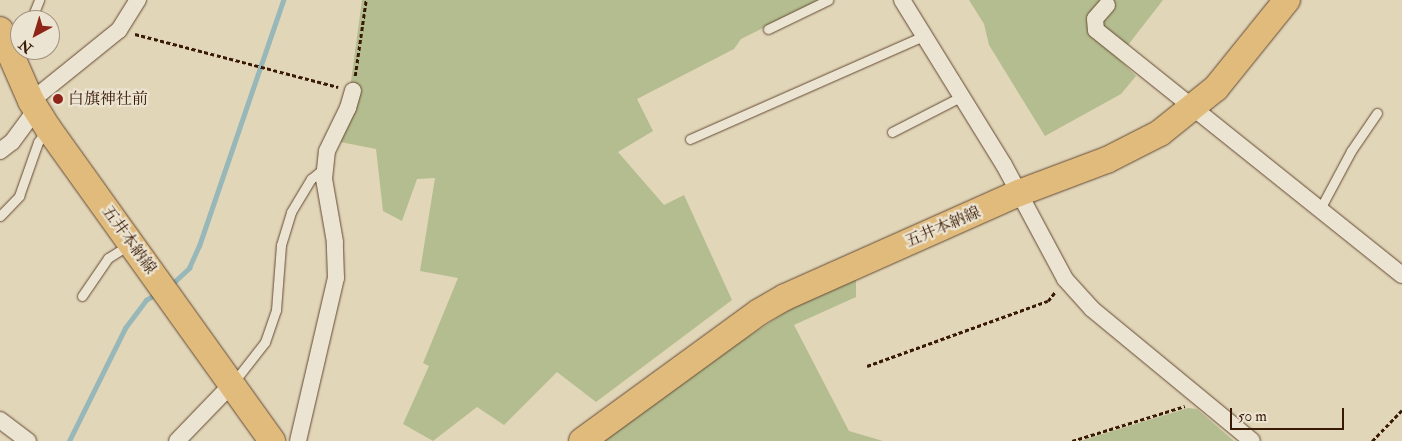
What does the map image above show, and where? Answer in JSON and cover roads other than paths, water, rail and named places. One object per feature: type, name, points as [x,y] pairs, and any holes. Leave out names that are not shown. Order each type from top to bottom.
[{"type":"main road","name":"五井本納線","points":[[582,441],[776,302],[811,283],[971,217],[1019,193],[1134,148],[1160,134],[1193,109],[1222,81],[1287,0]]},
{"type":"main road","name":"五井本納線","points":[[0,30],[10,45]]},
{"type":"main road","name":"五井本納線","points":[[19,60],[39,112],[272,441]]},
{"type":"street","points":[[0,151],[12,142],[119,30],[138,0]]},
{"type":"street","points":[[902,0],[962,96],[1019,193],[1065,279],[1092,309],[1252,441]]},
{"type":"street","points":[[1107,5],[1095,19],[1096,30],[1402,275]]},
{"type":"street","points":[[298,441],[336,278],[324,167],[327,151],[348,108],[353,91]]},
{"type":"street","points":[[177,441],[213,401],[232,384]]},
{"type":"street","points":[[0,420],[28,441]]},
{"type":"lane","points":[[768,29],[828,0]]},
{"type":"lane","points":[[690,139],[924,36]]},
{"type":"lane","points":[[892,132],[962,96]]},
{"type":"lane","points":[[0,216],[19,196],[38,142],[39,112]]},
{"type":"lane","points":[[1320,209],[1351,151],[1376,114]]},
{"type":"lane","points":[[232,384],[265,342],[276,310],[281,245],[292,212],[310,180],[324,167]]},
{"type":"lane","points":[[82,296],[108,258],[131,243]]},
{"type":"waterway","points":[[171,285],[189,268],[199,246],[283,0]]},
{"type":"waterway","points":[[69,441],[125,328],[146,300],[156,294]]},
{"type":"place","name":"白旗神社前","points":[[58,99]]}]
